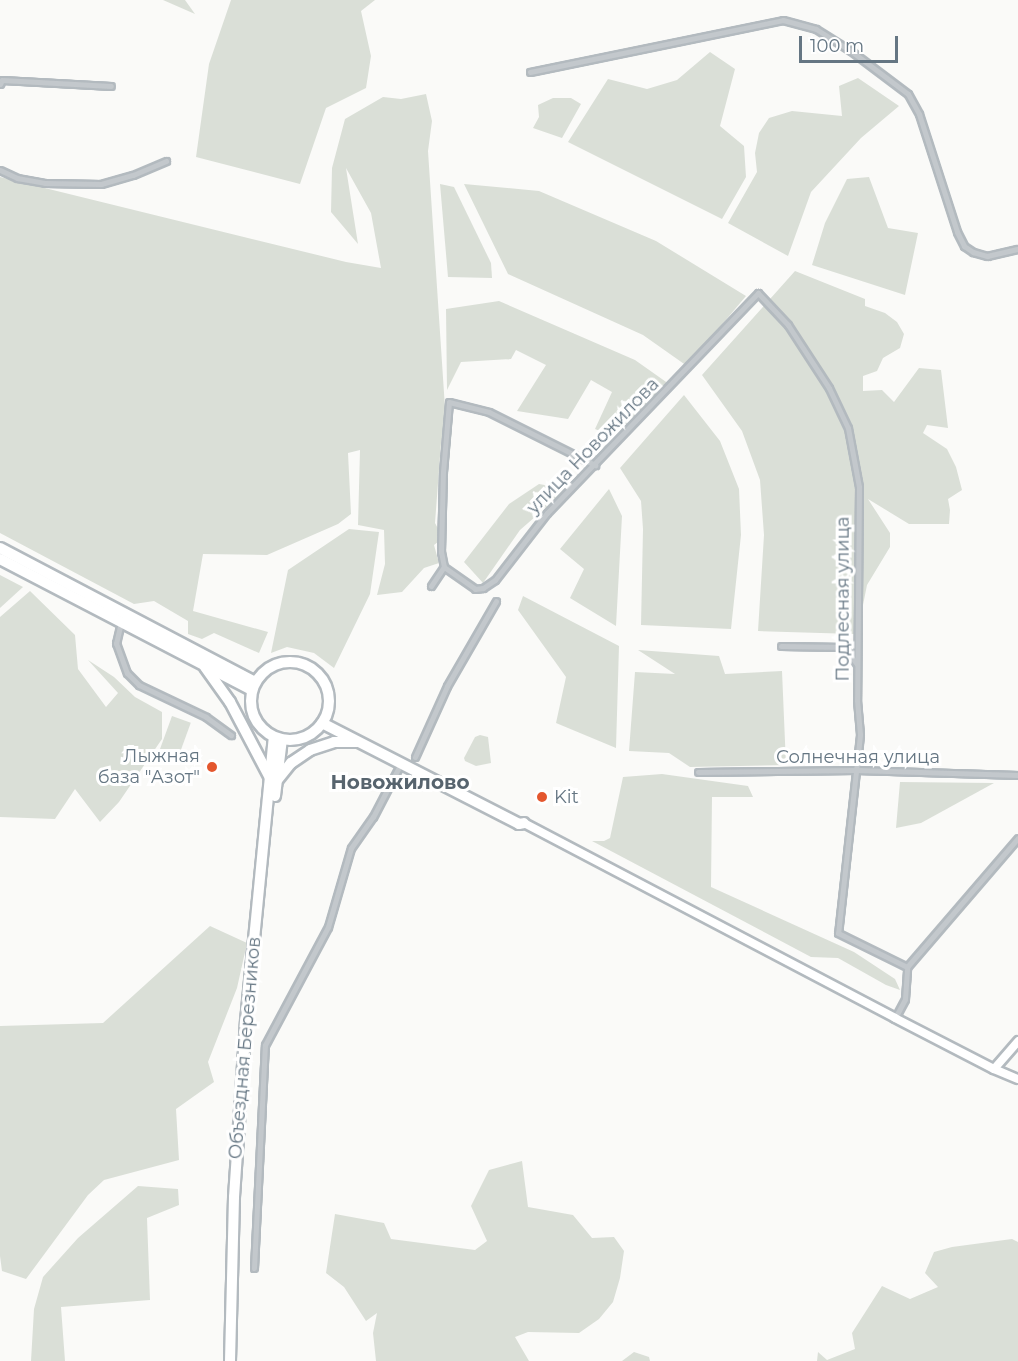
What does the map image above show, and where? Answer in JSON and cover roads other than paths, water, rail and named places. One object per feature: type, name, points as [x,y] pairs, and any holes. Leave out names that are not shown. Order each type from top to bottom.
[{"type":"highway","points":[[0,548],[254,686]]},
{"type":"highway","points":[[0,559],[203,664],[254,686]]},
{"type":"highway","points":[[291,662],[310,667],[326,687],[329,699],[324,720],[307,736],[295,740],[278,738],[260,726],[254,715],[251,703],[254,686],[267,669],[279,663],[291,662]]},
{"type":"highway","points":[[203,664],[230,702],[274,778],[310,750],[334,742],[361,742]]},
{"type":"highway","points":[[324,720],[361,742],[519,824],[524,823]]},
{"type":"highway","points":[[324,720],[524,823]]},
{"type":"highway","name":"Объездная Березников","points":[[235,1361],[239,1217],[252,1009],[278,738]]},
{"type":"highway","name":"Объездная Березников","points":[[230,1361],[234,1186],[246,1021],[274,778]]},
{"type":"main road","points":[[524,823],[994,1070],[1018,1078]]},
{"type":"street","points":[[530,72],[783,20],[816,29],[851,51],[908,94],[918,114],[957,232],[964,246],[973,252],[987,256],[1018,249]]},
{"type":"street","points":[[0,84],[2,80],[111,86]]},
{"type":"street","points":[[0,170],[17,178],[45,183],[101,184],[166,160]]},
{"type":"street","name":"улица Новожилова","points":[[444,567],[469,586],[483,588],[495,580],[547,513],[758,293]]},
{"type":"street","name":"Подлесная улица","points":[[758,293],[788,325],[829,388],[848,428],[859,487],[857,700],[860,735],[838,933],[907,967]]},
{"type":"street","points":[[431,586],[444,567],[441,552],[443,472],[449,402],[489,412],[595,465]]},
{"type":"street","points":[[415,757],[447,686],[496,601]]},
{"type":"street","points":[[121,622],[116,643],[127,673],[139,685],[206,717],[231,735]]},
{"type":"street","points":[[781,646],[844,647],[858,665]]},
{"type":"street","points":[[254,1268],[265,1045],[328,927],[351,848],[373,817],[399,767]]},
{"type":"street","name":"Солнечная улица","points":[[698,772],[856,770],[1018,775]]},
{"type":"street","points":[[895,1018],[904,999],[907,967],[1018,838]]},
{"type":"street","points":[[994,1070],[1018,1041]]},
{"type":"place","name":"Лыжная база \"Азот\"","points":[[212,767]]},
{"type":"place","name":"Kit","points":[[542,797]]},
{"type":"district","name":"Новожилово","points":[[400,782]]}]
